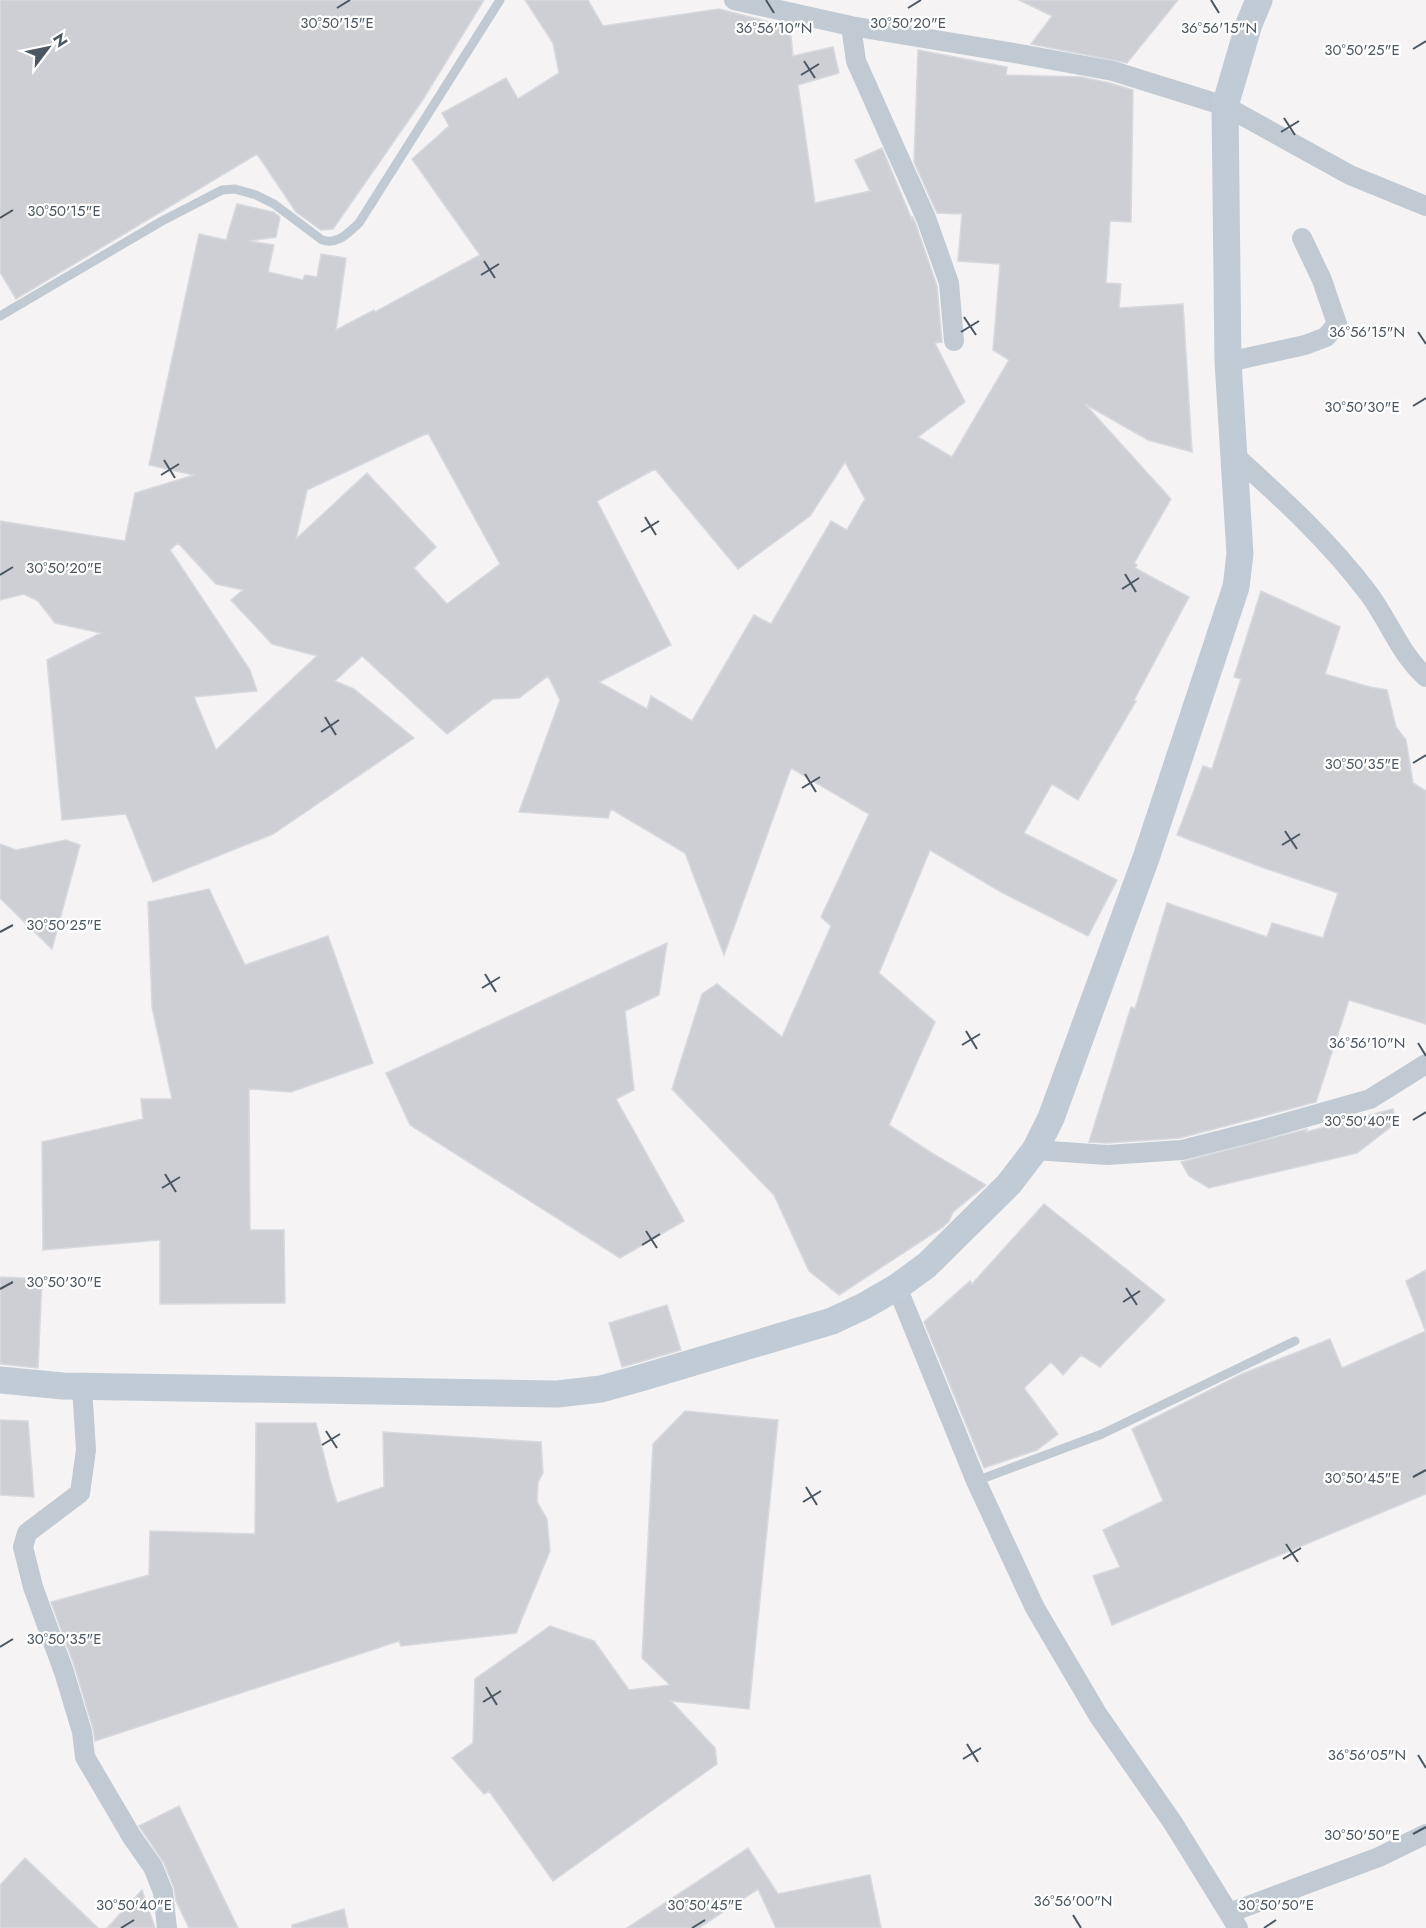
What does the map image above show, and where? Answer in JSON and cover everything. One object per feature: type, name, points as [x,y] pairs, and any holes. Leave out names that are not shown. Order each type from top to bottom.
[{"type":"street","points":[[734,0],[852,26],[1113,72],[1225,106],[1350,175],[1426,206]]},
{"type":"street","points":[[0,1380],[82,1386],[557,1394],[601,1389],[832,1321],[864,1306],[897,1287],[927,1264],[1001,1192],[1035,1150],[1051,1118],[1142,869],[1236,587],[1240,554],[1228,362],[1225,106],[1249,24],[1259,0]]},
{"type":"street","points":[[852,26],[856,61],[926,218],[949,283],[954,341]]},
{"type":"street","points":[[1228,362],[1305,345],[1326,337],[1337,324],[1322,280],[1302,237]]},
{"type":"street","points":[[1234,455],[1300,515],[1339,555],[1371,596],[1402,649],[1426,676]]},
{"type":"street","points":[[1035,1150],[1107,1155],[1182,1150],[1370,1099],[1426,1064]]},
{"type":"street","points":[[897,1287],[976,1481],[1035,1608],[1098,1715],[1173,1823],[1233,1920],[1379,1857],[1426,1834]]},
{"type":"street","points":[[82,1386],[86,1450],[84,1478],[80,1493],[27,1533],[23,1547],[33,1587],[64,1672],[82,1732],[85,1757],[132,1838],[153,1867],[163,1893],[167,1928]]},
{"type":"lane","points":[[0,316],[162,221],[222,190],[235,189],[256,195],[274,204],[322,240],[330,243],[343,238],[359,223],[500,0]]},
{"type":"lane","points":[[976,1481],[1102,1434],[1295,1341]]},
{"type":"building","points":[[0,0],[484,0],[422,101],[333,229],[321,230],[296,212],[257,154],[16,299],[0,272]]},
{"type":"building","points":[[525,0],[588,0],[603,26],[719,9],[790,27],[793,56],[833,47],[839,73],[798,85],[815,203],[870,191],[855,160],[882,148],[912,220],[912,216],[915,222],[937,286],[942,342],[935,343],[965,402],[918,437],[952,457],[1009,360],[993,350],[1000,264],[958,261],[962,214],[937,213],[914,162],[918,50],[1007,67],[1006,75],[1081,77],[1133,90],[1131,222],[1110,221],[1106,283],[1121,284],[1119,308],[1183,304],[1192,452],[1148,440],[1085,404],[1171,499],[1134,563],[1137,565],[1135,568],[1189,597],[1134,700],[1136,701],[1078,800],[1052,784],[1024,833],[1117,880],[1088,936],[1001,892],[930,850],[879,973],[935,1022],[889,1125],[986,1185],[953,1212],[943,1227],[839,1295],[809,1271],[774,1195],[672,1089],[702,994],[717,984],[782,1037],[831,926],[821,917],[869,814],[791,768],[724,955],[685,853],[611,809],[608,818],[519,812],[560,700],[548,676],[519,698],[493,699],[447,734],[362,656],[335,681],[354,689],[414,738],[273,834],[153,882],[126,814],[62,820],[47,660],[101,633],[55,623],[38,601],[24,594],[0,600],[0,521],[125,541],[135,493],[194,475],[149,465],[199,234],[226,240],[237,204],[273,212],[280,217],[276,237],[249,241],[274,245],[268,272],[303,280],[305,275],[317,277],[321,254],[346,258],[336,330],[374,310],[375,312],[480,255],[412,159],[449,126],[442,113],[506,78],[518,99],[559,73],[553,43]],"holes":[[[428,433],[500,564],[447,604],[414,568],[436,547],[367,473],[296,539],[307,490]],[[845,462],[865,499],[847,530],[831,521],[771,624],[754,615],[692,721],[651,696],[647,709],[599,682],[671,645],[597,501],[655,469],[738,569],[810,516]],[[178,543],[216,584],[243,590],[231,600],[272,644],[317,656],[216,750],[194,697],[257,691],[250,670],[170,550]]]},
{"type":"building","points":[[1019,0],[1178,0],[1127,63],[1031,44],[1052,16]]},
{"type":"building","points":[[1261,591],[1340,627],[1325,674],[1387,690],[1396,727],[1406,740],[1413,783],[1426,791],[1426,1024],[1349,1000],[1316,1102],[1180,1138],[1089,1142],[1131,1007],[1135,1009],[1167,903],[1267,937],[1272,923],[1323,938],[1338,893],[1177,835],[1203,766],[1212,769],[1241,679],[1234,677]]},
{"type":"building","points":[[66,840],[80,845],[52,949],[0,898],[0,844],[16,850]]},
{"type":"building","points":[[209,889],[245,965],[328,936],[373,1063],[291,1092],[249,1089],[250,1230],[284,1230],[285,1303],[160,1304],[160,1240],[43,1250],[42,1142],[143,1119],[141,1099],[172,1099],[152,1007],[148,902]]},
{"type":"building","points":[[667,943],[659,995],[625,1011],[634,1090],[616,1099],[684,1221],[620,1258],[410,1125],[386,1073]]},
{"type":"building","points":[[1393,1109],[1396,1123],[1357,1153],[1209,1188],[1189,1176],[1181,1162],[1307,1129],[1306,1132]]},
{"type":"building","points":[[1044,1204],[1165,1300],[1100,1367],[1081,1355],[1063,1375],[1051,1362],[1024,1388],[1058,1434],[1037,1450],[984,1468],[924,1322],[970,1281],[972,1284]]},
{"type":"building","points":[[1426,1270],[1426,1330],[1425,1330],[1406,1281]]},
{"type":"building","points":[[0,1277],[42,1279],[38,1368],[0,1364]]},
{"type":"building","points":[[667,1305],[681,1350],[622,1367],[609,1323]]},
{"type":"building","points":[[1426,1331],[1426,1494],[1112,1625],[1093,1576],[1120,1567],[1103,1530],[1163,1501],[1132,1429],[1242,1374],[1330,1339],[1342,1368]]},
{"type":"building","points":[[685,1411],[778,1420],[749,1709],[671,1701],[715,1748],[717,1764],[553,1881],[489,1791],[484,1794],[452,1758],[473,1743],[475,1679],[550,1626],[594,1641],[629,1690],[670,1685],[642,1658],[653,1444]]},
{"type":"building","points":[[0,1420],[28,1421],[34,1497],[0,1495]]},
{"type":"building","points":[[256,1423],[316,1423],[337,1503],[384,1487],[383,1432],[541,1442],[543,1473],[538,1482],[537,1502],[547,1519],[550,1551],[516,1633],[401,1646],[399,1641],[95,1741],[75,1668],[51,1602],[149,1575],[150,1531],[255,1534]]},
{"type":"building","points":[[179,1806],[238,1928],[189,1928],[176,1901],[174,1888],[164,1863],[139,1826]]},
{"type":"building","points":[[748,1848],[778,1894],[870,1875],[881,1928],[776,1928],[758,1889],[699,1928],[627,1928]]},
{"type":"building","points":[[25,1858],[98,1928],[0,1928],[0,1885]]},
{"type":"building","points":[[142,1890],[155,1928],[107,1928]]},
{"type":"building","points":[[344,1909],[348,1928],[292,1928],[292,1925]]}]
